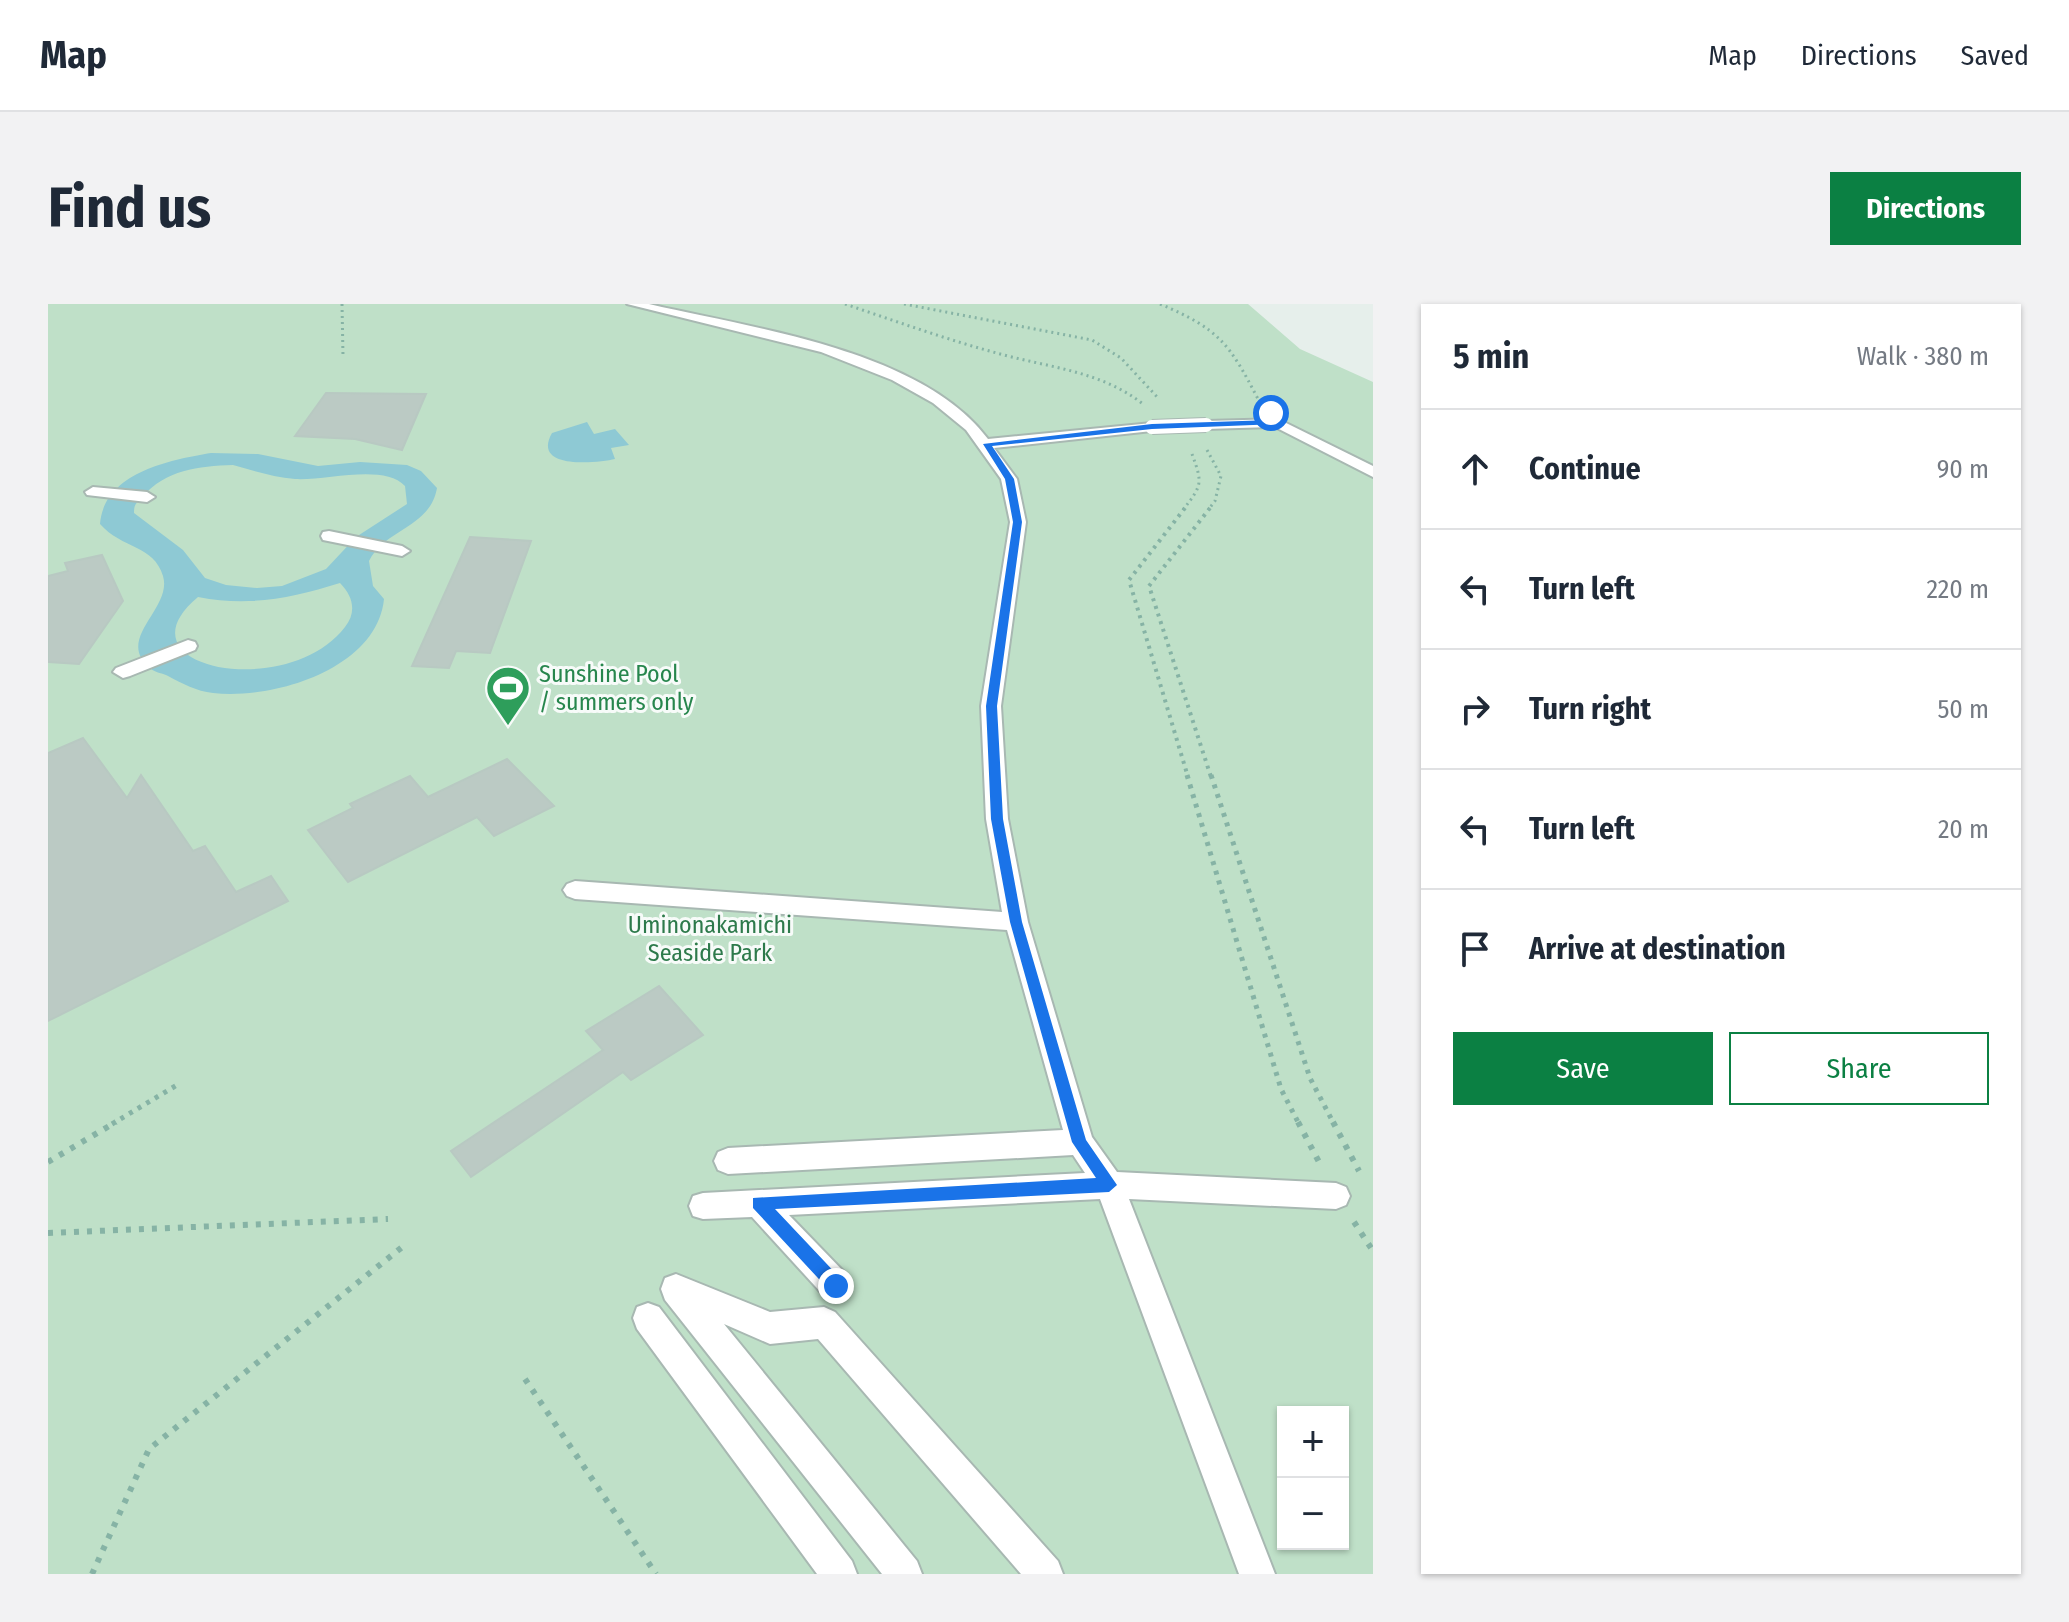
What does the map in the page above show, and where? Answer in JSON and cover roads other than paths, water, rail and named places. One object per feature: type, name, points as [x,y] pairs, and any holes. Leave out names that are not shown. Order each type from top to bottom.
[{"type":"street","points":[[633,304],[825,349],[862,362],[938,400],[987,444],[1009,479],[1018,522],[991,706],[997,819],[1016,922],[1080,1142],[1109,1185],[1257,1574]]},
{"type":"street","points":[[987,444],[1152,419],[1206,425],[1278,423],[1373,472]]},
{"type":"street","points":[[98,493],[143,496]]},
{"type":"street","points":[[337,537],[395,549]]},
{"type":"street","points":[[129,669],[182,648]]},
{"type":"street","points":[[575,890],[1016,922]]},
{"type":"street","points":[[728,1161],[1080,1142]]},
{"type":"street","points":[[703,1206],[1109,1185],[1336,1196]]},
{"type":"street","points":[[758,1203],[836,1286]]},
{"type":"street","points":[[904,1574],[676,1289],[770,1328],[824,1323],[1045,1574]]},
{"type":"street","points":[[648,1318],[839,1574]]},
{"type":"water","points":[[587,422],[594,434],[615,429],[629,445],[611,448],[615,459],[595,462],[558,459],[550,453],[548,445],[552,433]]},
{"type":"water","points":[[211,453],[258,454],[318,466],[360,462],[407,465],[421,471],[437,488],[426,512],[386,541],[369,561],[373,586],[384,599],[377,623],[363,644],[343,661],[318,675],[264,691],[213,693],[195,689],[153,670],[141,658],[138,646],[160,600],[164,588],[163,576],[152,558],[100,524],[104,507],[113,492],[141,472],[176,460]],"holes":[[[233,465],[295,479],[383,475],[405,486],[407,504],[356,537],[326,569],[282,586],[257,588],[226,585],[205,578],[183,550],[134,510],[151,488],[172,475],[195,468]],[[340,583],[352,604],[349,621],[319,650],[286,664],[251,669],[218,667],[192,657],[177,642],[178,622],[198,597],[253,601],[305,593]]]},
{"type":"place","name":"Sunshine Pool / summers only","points":[[508,727]]},
{"type":"park label","name":"Uminonakamichi Seaside Park","points":[[710,939]]}]
